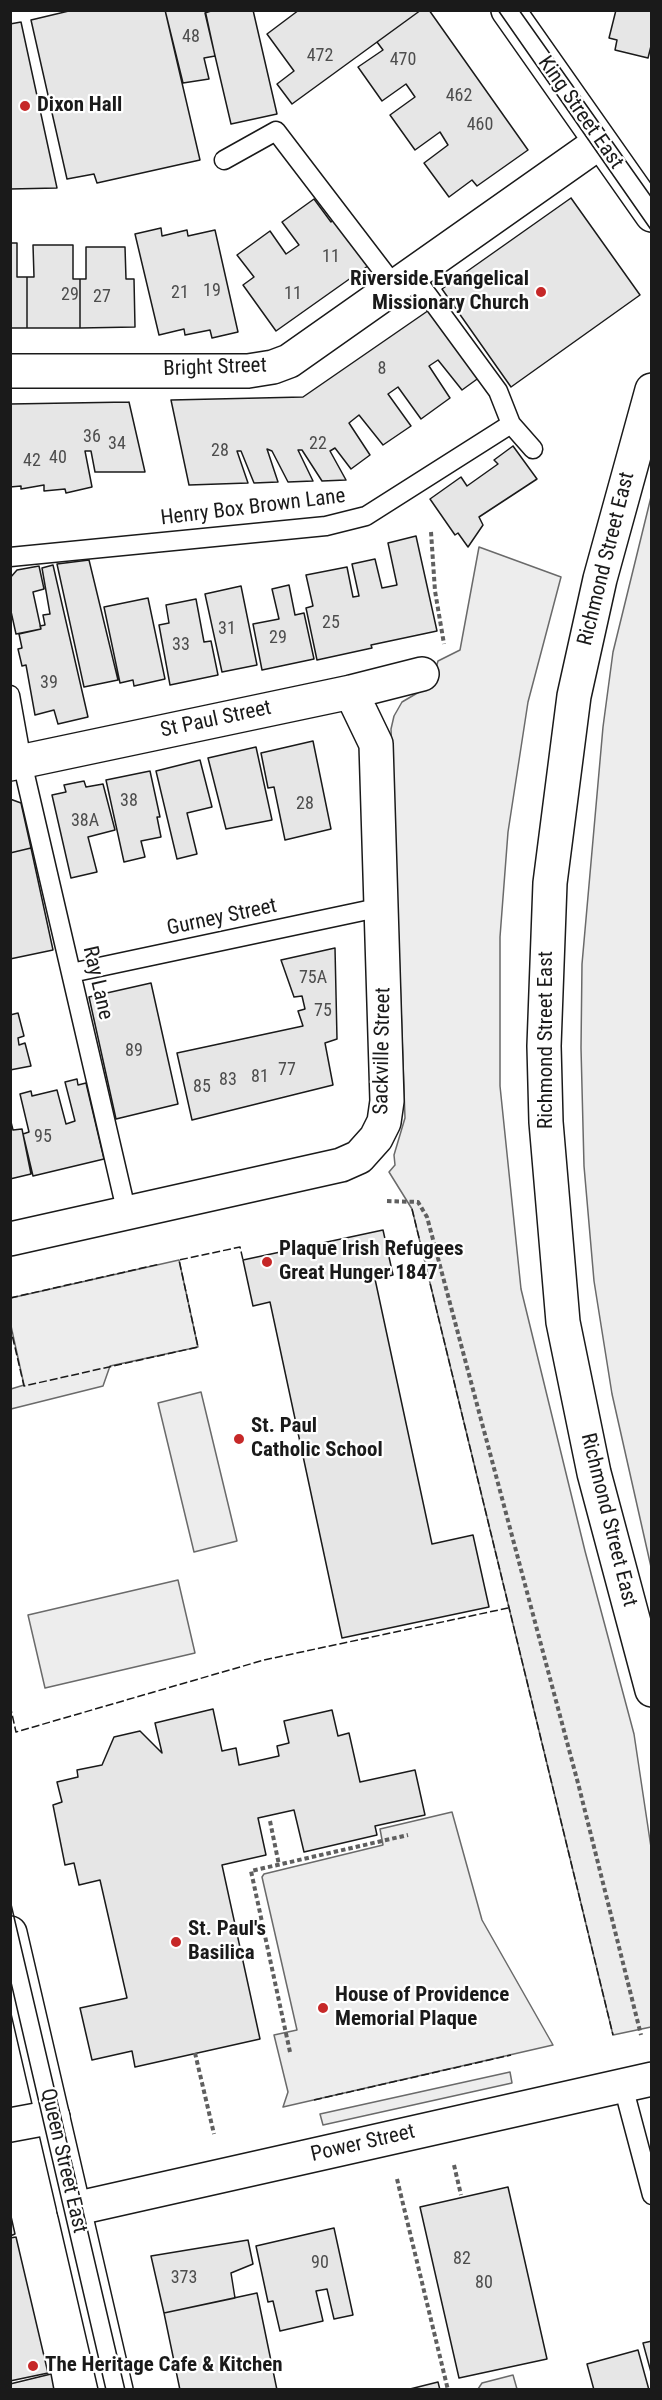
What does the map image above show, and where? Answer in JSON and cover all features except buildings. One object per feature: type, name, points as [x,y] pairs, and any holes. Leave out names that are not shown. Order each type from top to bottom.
[{"type":"main road","name":"King Street East","points":[[508,10],[651,215]]},
{"type":"main road","name":"Bright Street","points":[[10,371],[248,371],[273,367],[289,361],[600,142]]},
{"type":"main road","name":"Richmond Street East","points":[[651,390],[600,579],[574,696],[550,883],[544,1046],[546,1122],[563,1322],[594,1473],[651,1690]]},
{"type":"main road","name":"St Paul Street","points":[[16,763],[351,692],[422,674]]},
{"type":"main road","name":"Sackville Street","points":[[10,1239],[341,1166],[359,1157],[376,1138],[384,1122],[387,1101],[376,744],[351,692]]},
{"type":"main road","name":"Queen Street East","points":[[10,1933],[116,2390]]},
{"type":"main road","name":"Power Street","points":[[74,2209],[637,2082]]},
{"type":"main road","points":[[10,2125],[53,2116]]},
{"type":"lane","points":[[224,160],[276,131],[498,392],[511,424],[533,449]]},
{"type":"lane","name":"Henry Box Brown Lane","points":[[10,557],[326,526],[366,516],[511,424]]},
{"type":"lane","name":"Ray Lane","points":[[10,695],[16,763],[71,973],[127,1214]]},
{"type":"lane","name":"Gurney Street","points":[[71,973],[382,907]]},
{"type":"lane","points":[[637,2082],[651,2195]]},
{"type":"path","points":[[431,532],[435,591],[445,648]]},
{"type":"path","points":[[387,1202],[418,1202],[427,1217],[579,1787],[641,2035]]},
{"type":"path","points":[[270,1821],[279,1865]]},
{"type":"path","points":[[290,2052],[251,1871],[408,1835]]},
{"type":"path","points":[[195,2053],[214,2134]]},
{"type":"path","points":[[454,2165],[461,2195]]},
{"type":"path","points":[[397,2178],[448,2390]]},
{"type":"shaded area","points":[[651,497],[652,1567],[612,1394],[594,1281],[584,1166],[581,1048],[582,964],[603,727],[613,652]]},
{"type":"shaded area","points":[[479,547],[561,577],[528,702],[508,832],[500,937],[500,1086],[521,1289],[585,1551],[634,1734],[652,1854],[651,2027],[613,2035],[412,1209],[389,1172],[395,1165],[394,1155],[405,1118],[391,729],[394,716],[402,702],[431,685],[438,661],[460,650]]},
{"type":"shaded area","points":[[179,1260],[198,1347],[110,1366],[103,1386],[11,1409],[11,1389],[24,1385],[11,1326],[11,1298]]},
{"type":"shaded area","points":[[201,1392],[237,1541],[194,1552],[158,1403]]},
{"type":"shaded area","points":[[178,1580],[195,1653],[45,1688],[28,1615]]},
{"type":"shaded area","points":[[452,1812],[482,1920],[553,2045],[283,2107],[288,2092],[274,2035],[297,2030],[262,1877],[264,1874],[383,1845],[380,1829]]},
{"type":"shaded area","points":[[510,2072],[512,2083],[323,2125],[320,2114]]},
{"type":"shaded area","points":[[513,2375],[517,2389],[478,2389],[482,2383]]},
{"type":"tram line","points":[[498,10],[652,231]]},
{"type":"tram line","points":[[519,10],[652,198]]},
{"type":"tram line","points":[[10,1900],[125,2390]]},
{"type":"tram line","points":[[10,1978],[106,2390]]},
{"type":"fence","points":[[412,1209],[613,2035]]},
{"type":"fence","points":[[10,1326],[24,1386],[198,1347],[179,1260],[240,1247],[243,1260]]},
{"type":"fence","points":[[10,1298],[160,1264]]},
{"type":"fence","points":[[10,1705],[16,1732],[264,1660],[508,1608]]},
{"type":"fence","points":[[314,2100],[511,2055]]},
{"type":"place","name":"Dixon Hall","points":[[25,106]]},
{"type":"place","name":"Riverside Evangelical Missionary Church","points":[[541,292]]},
{"type":"place","name":"Plaque Irish Refugees Great Hunger 1847","points":[[267,1262]]},
{"type":"place","name":"St. Paul Catholic School","points":[[239,1439]]},
{"type":"place","name":"St. Paul's Basilica","points":[[176,1942]]},
{"type":"place","name":"House of Providence Memorial Plaque","points":[[323,2008]]},
{"type":"place","name":"The Heritage Cafe & Kitchen","points":[[33,2366]]}]
